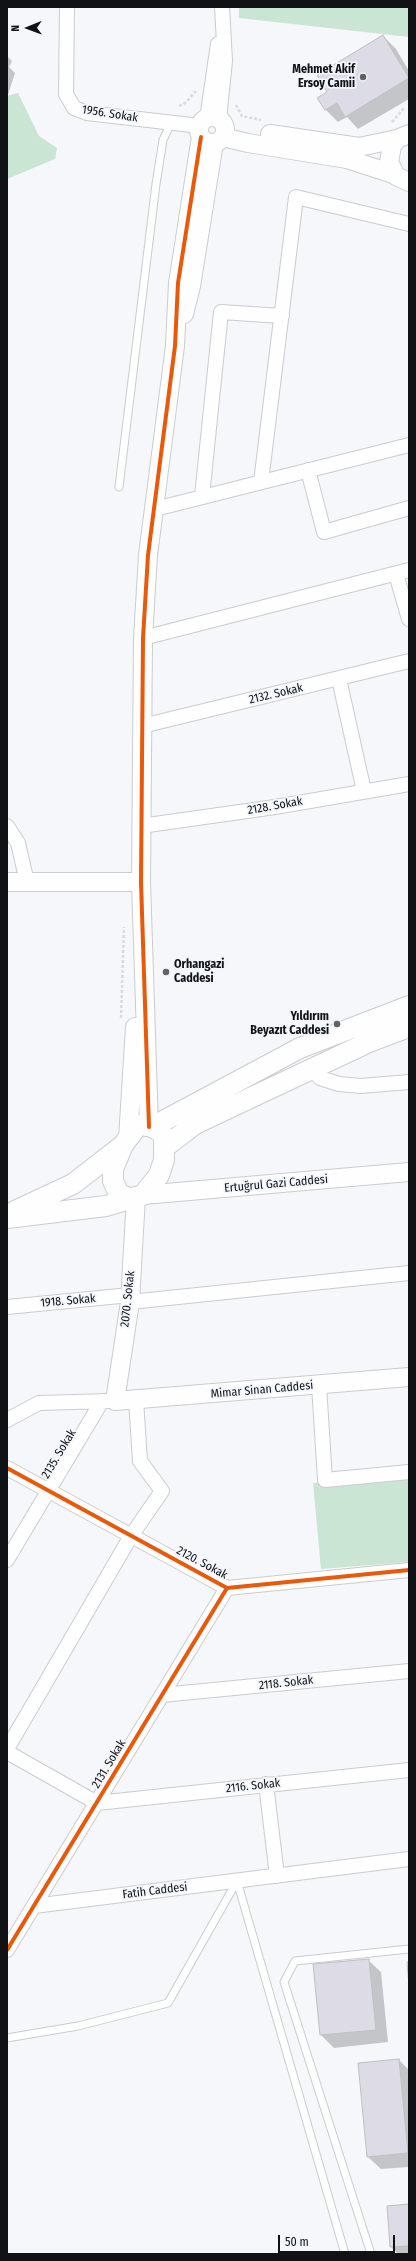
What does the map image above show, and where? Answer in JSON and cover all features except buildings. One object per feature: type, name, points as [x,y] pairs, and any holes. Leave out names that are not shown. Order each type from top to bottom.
[{"type":"main road","points":[[150,1127],[300,1048],[409,1006]]},
{"type":"main road","points":[[165,1147],[195,1124],[369,1042],[409,1027]]},
{"type":"main road","points":[[7,1214],[73,1184],[125,1142],[141,1125],[161,1132],[165,1147],[159,1175],[136,1196],[106,1206],[7,1218]]},
{"type":"main road","points":[[125,1142],[113,1169],[113,1181],[119,1194],[136,1196]]},
{"type":"street","name":"1956. Sokak","points":[[67,7],[66,94],[74,108],[87,113],[212,129]]},
{"type":"street","points":[[150,1127],[141,882],[142,638],[148,555],[175,346],[178,283],[212,129],[225,61],[222,13]]},
{"type":"street","points":[[212,129],[236,129],[359,147],[404,134]]},
{"type":"street","points":[[212,129],[248,143],[347,159],[402,178]]},
{"type":"street","points":[[402,178],[390,166],[389,153],[404,134]]},
{"type":"street","points":[[261,482],[296,197],[409,224]]},
{"type":"street","points":[[202,496],[221,312],[282,316]]},
{"type":"street","points":[[155,508],[409,445]]},
{"type":"street","points":[[308,470],[324,532],[409,508]]},
{"type":"street","points":[[142,638],[402,572],[409,619]]},
{"type":"street","name":"2132. Sokak","points":[[142,726],[409,661]]},
{"type":"street","points":[[339,679],[364,791]]},
{"type":"street","name":"2128. Sokak","points":[[141,826],[275,807],[409,784]]},
{"type":"street","points":[[7,826],[18,843],[27,882]]},
{"type":"street","points":[[7,882],[141,882]]},
{"type":"street","points":[[125,1142],[134,1063],[141,882]]},
{"type":"street","points":[[312,1069],[320,1078],[339,1084],[361,1086],[409,1082]]},
{"type":"street","name":"Ertuğrul Gazi Caddesi","points":[[136,1196],[409,1172]]},
{"type":"street","name":"2070. Sokak","points":[[109,1401],[130,1298],[136,1196]]},
{"type":"street","name":"1918. Sokak","points":[[7,1307],[130,1298],[409,1273]]},
{"type":"street","name":"Mimar Sinan Caddesi","points":[[109,1401],[409,1377]]},
{"type":"street","points":[[319,1385],[324,1480],[409,1472]]},
{"type":"street","points":[[7,1749],[131,1536],[162,1492],[140,1461],[136,1400]]},
{"type":"street","points":[[7,1420],[39,1403],[109,1401]]},
{"type":"street","name":"2135. Sokak","points":[[7,1560],[92,1419],[109,1401]]},
{"type":"street","name":"2120. Sokak","points":[[7,1468],[48,1492],[227,1588],[409,1570]]},
{"type":"street","name":"2131. Sokak","points":[[7,1950],[227,1588]]},
{"type":"street","name":"2118. Sokak","points":[[162,1695],[409,1672]]},
{"type":"street","points":[[7,1752],[97,1804]]},
{"type":"street","name":"2116. Sokak","points":[[97,1804],[266,1784],[409,1770]]},
{"type":"street","points":[[266,1784],[277,1876]]},
{"type":"street","name":"Fatih Caddesi","points":[[34,1906],[409,1859]]},
{"type":"lane","points":[[119,487],[156,184],[163,140],[170,123]]},
{"type":"lane","points":[[7,2038],[78,2026],[168,2003],[237,1881]]},
{"type":"lane","points":[[237,1881],[345,2254]]},
{"type":"lane","points":[[371,2254],[284,1982],[295,1961],[409,1949]]},
{"type":"path","points":[[179,106],[185,103],[200,86]]},
{"type":"green space","points":[[239,7],[409,7],[409,37],[239,18]]},
{"type":"green space","points":[[18,93],[39,136],[57,148],[55,159],[7,179],[7,96]]},
{"type":"green space","points":[[409,1478],[409,1562],[321,1569],[313,1483]]},
{"type":"cycle path","points":[[149,1127],[141,882],[143,638],[148,555],[175,346],[178,283],[201,137]]},
{"type":"cycle path","points":[[7,1468],[227,1588],[409,1570]]},
{"type":"cycle path","points":[[7,1950],[227,1588]]},
{"type":"place","name":"Mehmet Akif Ersoy Camii","points":[[363,77]]},
{"type":"place","name":"Orhangazi Caddesi","points":[[166,972]]},
{"type":"place","name":"Yıldırım Beyazıt Caddesi","points":[[337,1024]]}]
